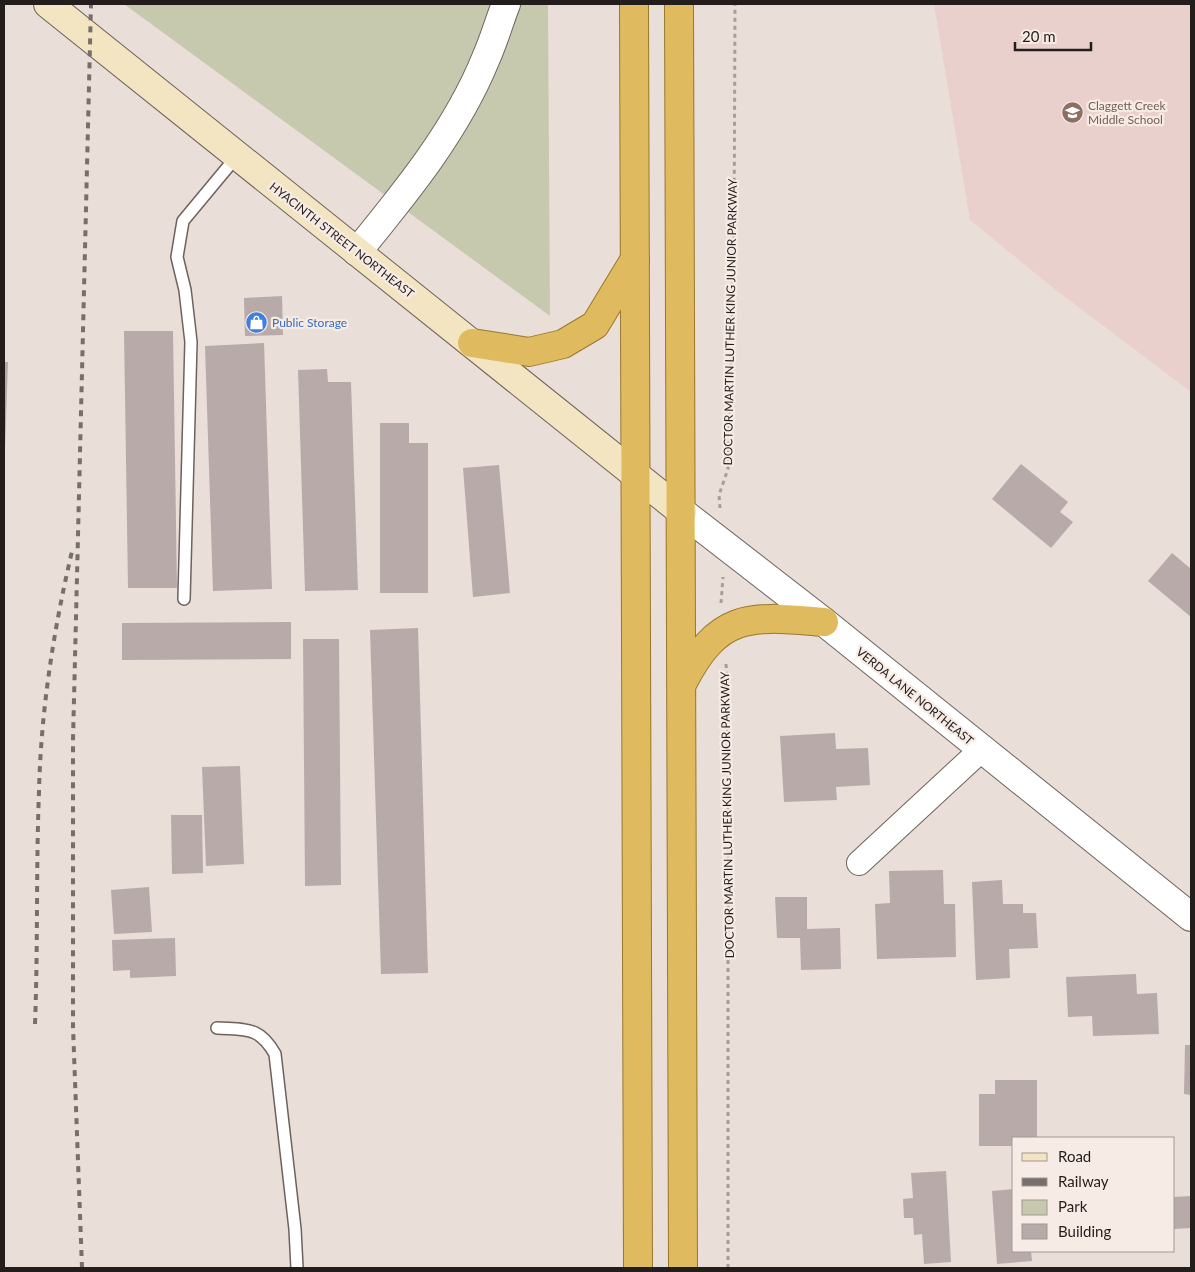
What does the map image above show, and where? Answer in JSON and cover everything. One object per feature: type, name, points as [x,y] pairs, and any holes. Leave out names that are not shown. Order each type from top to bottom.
[{"type":"highway","points":[[634,4],[638,1268]]},
{"type":"highway","points":[[679,4],[683,1268]]},
{"type":"highway","points":[[472,343],[529,352],[563,344],[595,325],[635,259]]},
{"type":"highway","points":[[681,685],[694,660],[722,630],[744,621],[768,617],[824,622]]},
{"type":"main road","name":"HYACINTH STREET NORTHEAST","points":[[48,4],[472,343],[636,477]]},
{"type":"main road","name":"VERDA LANE NORTHEAST","points":[[636,477],[682,512]]},
{"type":"street","points":[[357,252],[408,190],[448,132],[486,59],[506,4]]},
{"type":"street","name":"VERDA LANE NORTHEAST","points":[[682,512],[824,622],[1191,917]]},
{"type":"street","points":[[858,863],[981,750]]},
{"type":"lane","points":[[184,599],[191,342],[185,290],[177,257],[183,221],[237,156]]},
{"type":"lane","points":[[217,1028],[250,1030],[267,1040],[275,1054],[296,1228],[297,1268]]},
{"type":"path","name":"DOCTOR MARTIN LUTHER KING JUNIOR PARKWAY","points":[[728,1268],[728,691],[720,612],[724,582],[719,495],[728,469],[734,247],[735,4]]},
{"type":"shaded area","name":"Claggett Creek Middle School","points":[[934,4],[1191,4],[1191,392],[1052,287],[970,220]]},
{"type":"green space","points":[[124,4],[548,4],[550,316]]},
{"type":"building","points":[[282,296],[283,335],[245,336],[244,298]]},
{"type":"building","points":[[124,331],[173,331],[177,588],[128,588]]},
{"type":"building","points":[[264,343],[272,589],[213,591],[205,346]]},
{"type":"building","points":[[4,362],[8,362],[5,448],[4,448]]},
{"type":"building","points":[[327,369],[328,382],[351,382],[358,590],[305,591],[298,370]]},
{"type":"building","points":[[380,423],[409,423],[409,443],[428,443],[428,593],[380,593]]},
{"type":"building","points":[[1021,464],[1068,502],[1060,512],[1073,522],[1051,548],[992,499]]},
{"type":"building","points":[[499,465],[510,593],[473,597],[463,468]]},
{"type":"building","points":[[1172,553],[1191,569],[1191,617],[1148,581]]},
{"type":"building","points":[[291,622],[291,659],[122,660],[122,623]]},
{"type":"building","points":[[418,628],[428,973],[381,974],[370,630]]},
{"type":"building","points":[[303,639],[339,639],[341,885],[305,886]]},
{"type":"building","points":[[835,733],[836,749],[868,748],[870,785],[836,787],[837,800],[784,802],[780,736]]},
{"type":"building","points":[[240,766],[244,864],[206,866],[202,767]]},
{"type":"building","points":[[171,815],[202,815],[203,873],[172,874]]},
{"type":"building","points":[[943,870],[944,904],[955,904],[956,957],[877,959],[875,904],[890,903],[889,871]]},
{"type":"building","points":[[1002,880],[1003,904],[1023,904],[1023,913],[1036,913],[1038,948],[1009,949],[1010,978],[976,980],[972,882]]},
{"type":"building","points":[[149,887],[152,932],[114,934],[111,890]]},
{"type":"building","points":[[775,897],[807,897],[807,929],[840,928],[841,969],[801,970],[800,938],[777,938]]},
{"type":"building","points":[[175,938],[176,976],[130,978],[130,970],[113,971],[112,940]]},
{"type":"building","points":[[1136,974],[1137,994],[1157,993],[1159,1034],[1093,1036],[1092,1016],[1068,1017],[1066,977]]},
{"type":"building","points":[[1185,1045],[1191,1045],[1191,1095],[1184,1094]]},
{"type":"building","points":[[995,1080],[1037,1080],[1037,1137],[1012,1137],[1012,1146],[979,1146],[979,1094],[995,1094]]},
{"type":"building","points":[[946,1171],[951,1262],[924,1264],[922,1234],[914,1235],[913,1218],[904,1218],[903,1199],[913,1198],[911,1173]]},
{"type":"building","points":[[1012,1189],[1012,1252],[1031,1252],[1032,1261],[997,1264],[992,1191]]},
{"type":"building","points":[[1191,1196],[1191,1228],[1175,1229],[1175,1197]]},
{"type":"railway","points":[[82,1268],[73,1027],[73,740],[91,4]]},
{"type":"railway","points":[[35,1024],[38,820],[42,730],[54,638],[73,547]]},
{"type":"place","name":"Claggett Creek Middle School","points":[[1072,112]]},
{"type":"place","name":"Public Storage","points":[[256,322]]}]
